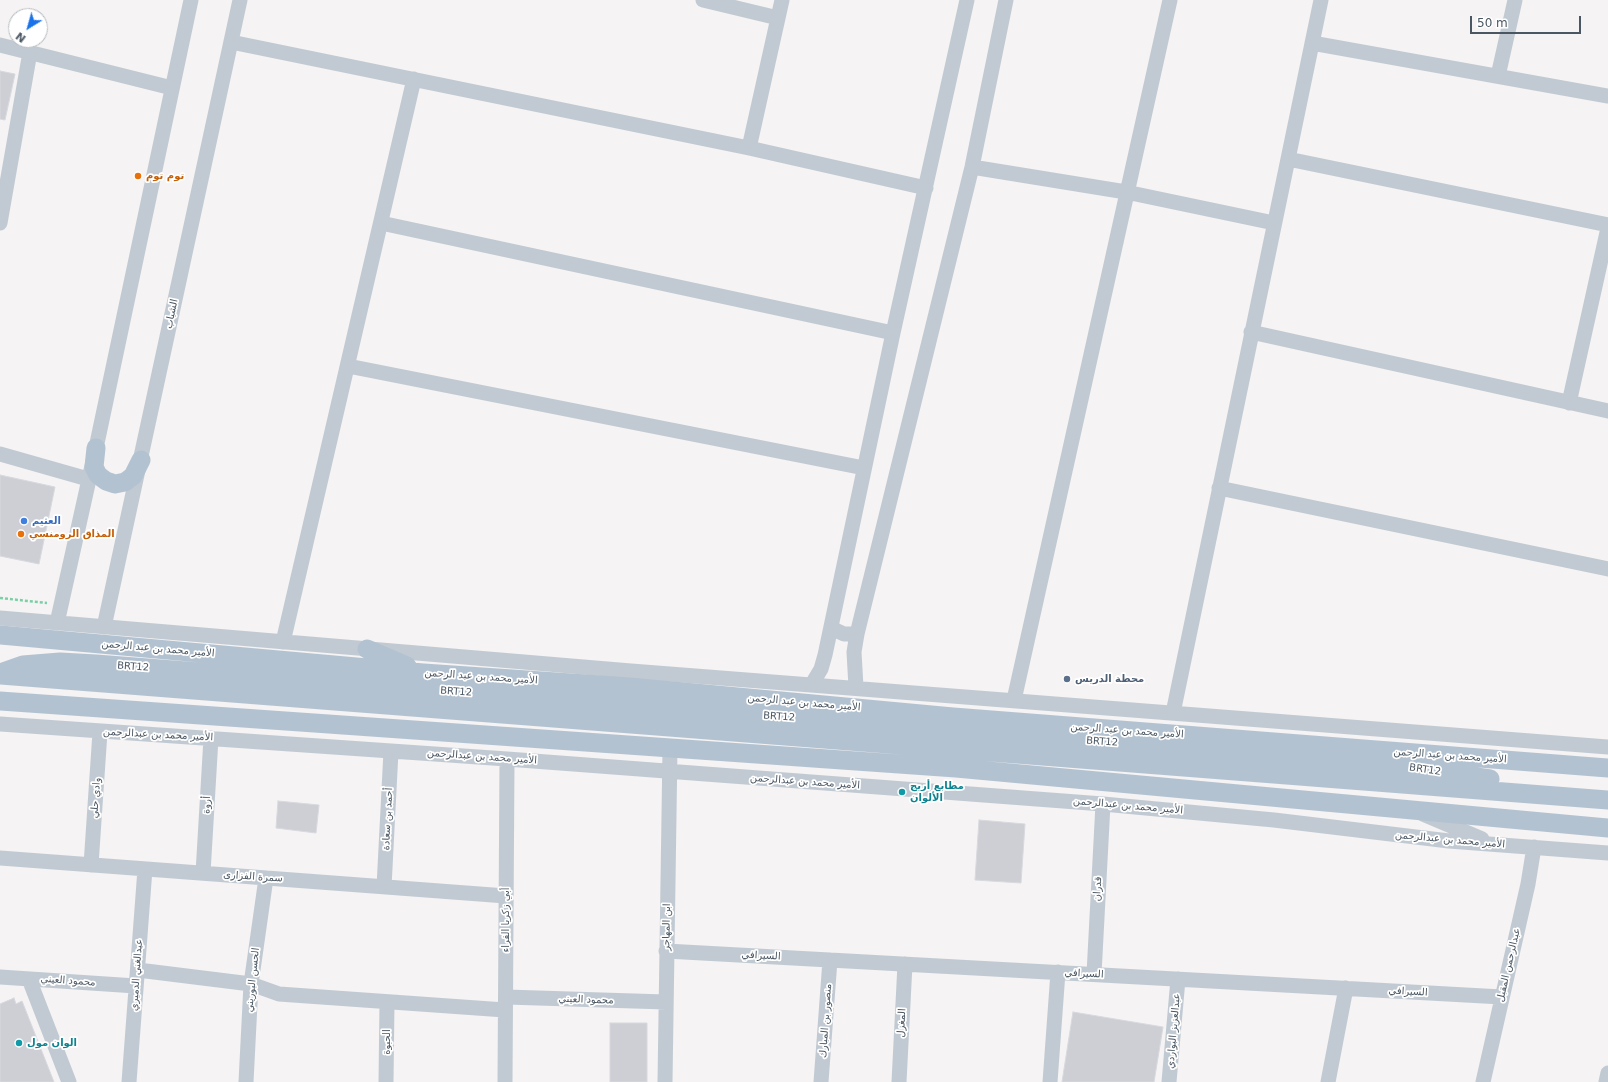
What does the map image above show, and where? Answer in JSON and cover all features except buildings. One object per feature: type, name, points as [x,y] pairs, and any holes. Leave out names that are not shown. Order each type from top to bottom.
[{"type":"main road","points":[[96,448],[94,467],[98,476],[115,484],[125,482],[133,476],[141,460]]},
{"type":"main road","name":"الأمير محمد بن عبد الرحمن","points":[[0,635],[422,673],[630,679],[961,718],[1608,768]]},
{"type":"main road","points":[[367,649],[422,673]]},
{"type":"main road","name":"BRT12","points":[[0,674],[1608,800]]},
{"type":"main road","points":[[0,700],[956,768],[1608,828]]},
{"type":"street","points":[[57,623],[88,478],[96,448],[191,0]]},
{"type":"street","name":"الشباب","points":[[104,627],[240,0]]},
{"type":"street","points":[[703,0],[778,18]]},
{"type":"street","points":[[749,148],[782,0]]},
{"type":"street","points":[[812,684],[821,669],[831,628],[892,333],[926,188],[967,0]]},
{"type":"street","points":[[856,687],[854,668],[857,634],[972,167],[1006,0]]},
{"type":"street","points":[[1014,700],[1170,0]]},
{"type":"street","points":[[1173,713],[1321,0]]},
{"type":"street","points":[[1498,76],[1515,0]]},
{"type":"street","points":[[231,42],[749,148],[926,188]]},
{"type":"street","points":[[1312,43],[1608,96]]},
{"type":"street","points":[[0,45],[172,88]]},
{"type":"street","points":[[0,223],[30,52]]},
{"type":"street","points":[[284,642],[414,79]]},
{"type":"street","points":[[1288,159],[1608,226],[1569,403]]},
{"type":"street","points":[[972,167],[1126,192],[1274,223]]},
{"type":"street","points":[[381,223],[892,333]]},
{"type":"street","points":[[1252,332],[1608,411]]},
{"type":"street","points":[[348,366],[864,468]]},
{"type":"street","points":[[0,454],[88,478]]},
{"type":"street","points":[[1219,488],[1608,569]]},
{"type":"street","points":[[0,618],[367,649],[630,679],[812,684],[856,687],[1608,747]]},
{"type":"street","points":[[831,628],[844,634],[857,634]]},
{"type":"street","name":"الأمير محمد بن عبدالرحمن","points":[[0,724],[507,759],[1102,804],[1274,820],[1449,841],[1608,853]]},
{"type":"street","name":"وادي حلي","points":[[92,865],[100,732]]},
{"type":"street","name":"أروة","points":[[203,873],[211,738]]},
{"type":"street","name":"ابن المهاجر","points":[[665,1082],[670,748]]},
{"type":"street","name":"أحمد بن سعادة","points":[[384,887],[391,751]]},
{"type":"street","points":[[1571,765],[1608,751]]},
{"type":"street","name":"أبي زكريا الفراء","points":[[505,1082],[507,759]]},
{"type":"street","name":"قدران","points":[[1094,974],[1102,804]]},
{"type":"street","points":[[1417,811],[1477,838],[1505,845]]},
{"type":"street","name":"عبدالرحمن المقبل","points":[[1483,1082],[1534,847]]},
{"type":"street","name":"سمرة الفزارى","points":[[0,858],[506,896]]},
{"type":"street","name":"عبدالغني الدميري","points":[[129,1082],[145,868]]},
{"type":"street","name":"الحسن البوريني","points":[[246,1082],[251,984],[266,878]]},
{"type":"street","name":"السيرافي","points":[[666,951],[1502,997]]},
{"type":"street","name":"منصور بن المبارك","points":[[821,1082],[830,960]]},
{"type":"street","name":"المغزل","points":[[899,1082],[905,964]]},
{"type":"street","name":"محمود العيني","points":[[138,970],[251,984],[279,994],[387,1002],[505,1004],[666,1002]]},
{"type":"street","points":[[1050,1082],[1058,972]]},
{"type":"street","name":"محمود العيني","points":[[2,978],[136,986]]},
{"type":"street","points":[[29,979],[69,1082]]},
{"type":"street","name":"عبدالعزيز البواردي","points":[[1169,1082],[1178,979]]},
{"type":"street","points":[[1328,1082],[1346,988]]},
{"type":"street","name":"الحبوة","points":[[386,1082],[387,1002]]},
{"type":"street","points":[[1606,1082],[1608,1073]]},
{"type":"path","points":[[0,598],[61,605]]},
{"type":"place","name":"توم توم","points":[[138,176]]},
{"type":"place","name":"العثيم","points":[[24,521]]},
{"type":"place","name":"المذاق الرومنسي","points":[[21,534]]},
{"type":"place","name":"محطة الدريس","points":[[1067,679]]},
{"type":"place","name":"مطابع أريج الألوان","points":[[902,792]]},
{"type":"place","name":"الوان مول","points":[[19,1043]]}]
